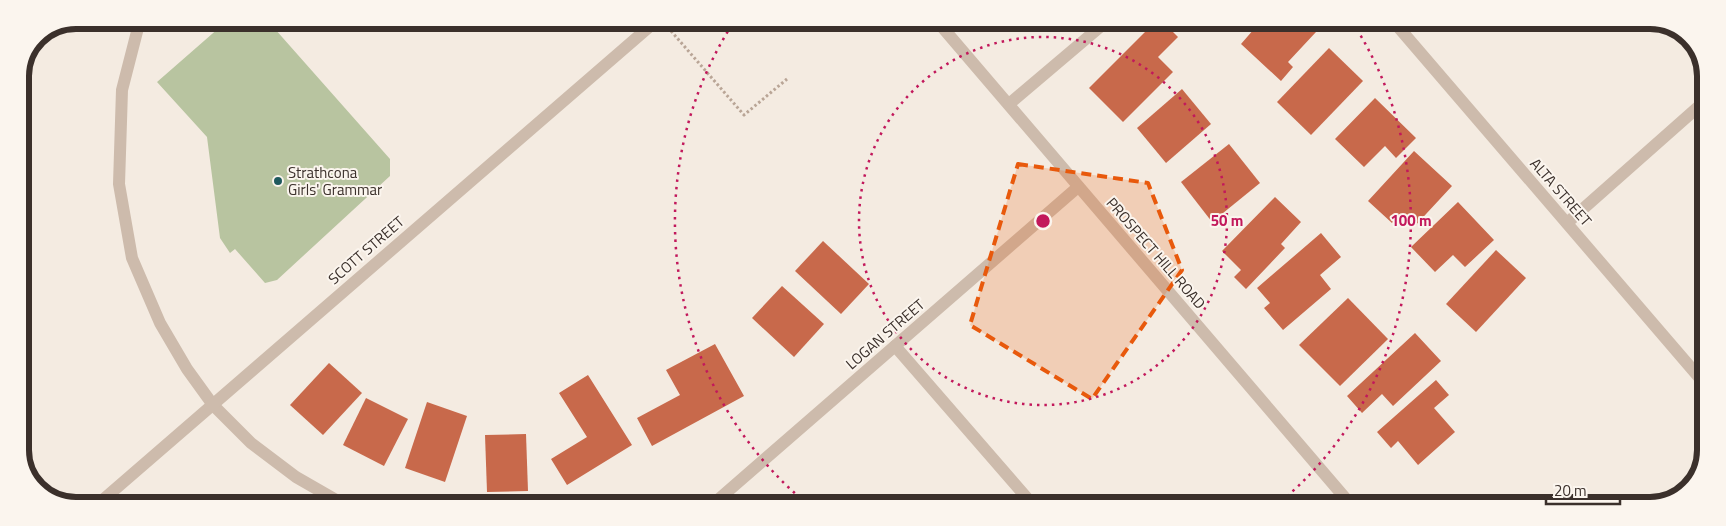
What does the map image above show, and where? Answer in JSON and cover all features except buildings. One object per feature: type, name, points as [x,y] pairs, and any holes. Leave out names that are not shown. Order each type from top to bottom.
[{"type":"street","points":[[138,29],[122,90],[120,137],[119,184],[132,258],[160,323],[186,369],[213,405],[258,448],[296,477],[331,497]]},
{"type":"street","name":"SCOTT STREET","points":[[106,497],[647,29]]},
{"type":"street","name":"PROSPECT HILL ROAD","points":[[944,29],[1344,497]]},
{"type":"street","points":[[1009,104],[1098,29]]},
{"type":"street","name":"ALTA STREET","points":[[1400,29],[1697,375]]},
{"type":"street","points":[[1567,224],[1697,108]]},
{"type":"street","name":"LOGAN STREET","points":[[720,497],[1078,186]]},
{"type":"street","points":[[895,346],[1025,497]]},
{"type":"path","points":[[669,29],[744,115],[787,79]]},
{"type":"highlighted area","points":[[1018,164],[1148,183],[1182,270],[1092,399],[970,325]]},
{"type":"green space","points":[[218,29],[275,29],[390,159],[390,176],[277,280],[265,283],[235,249],[230,253],[220,238],[207,137],[157,82]]},
{"type":"place","name":"Strathcona Girls' Grammar","points":[[278,181]]}]
